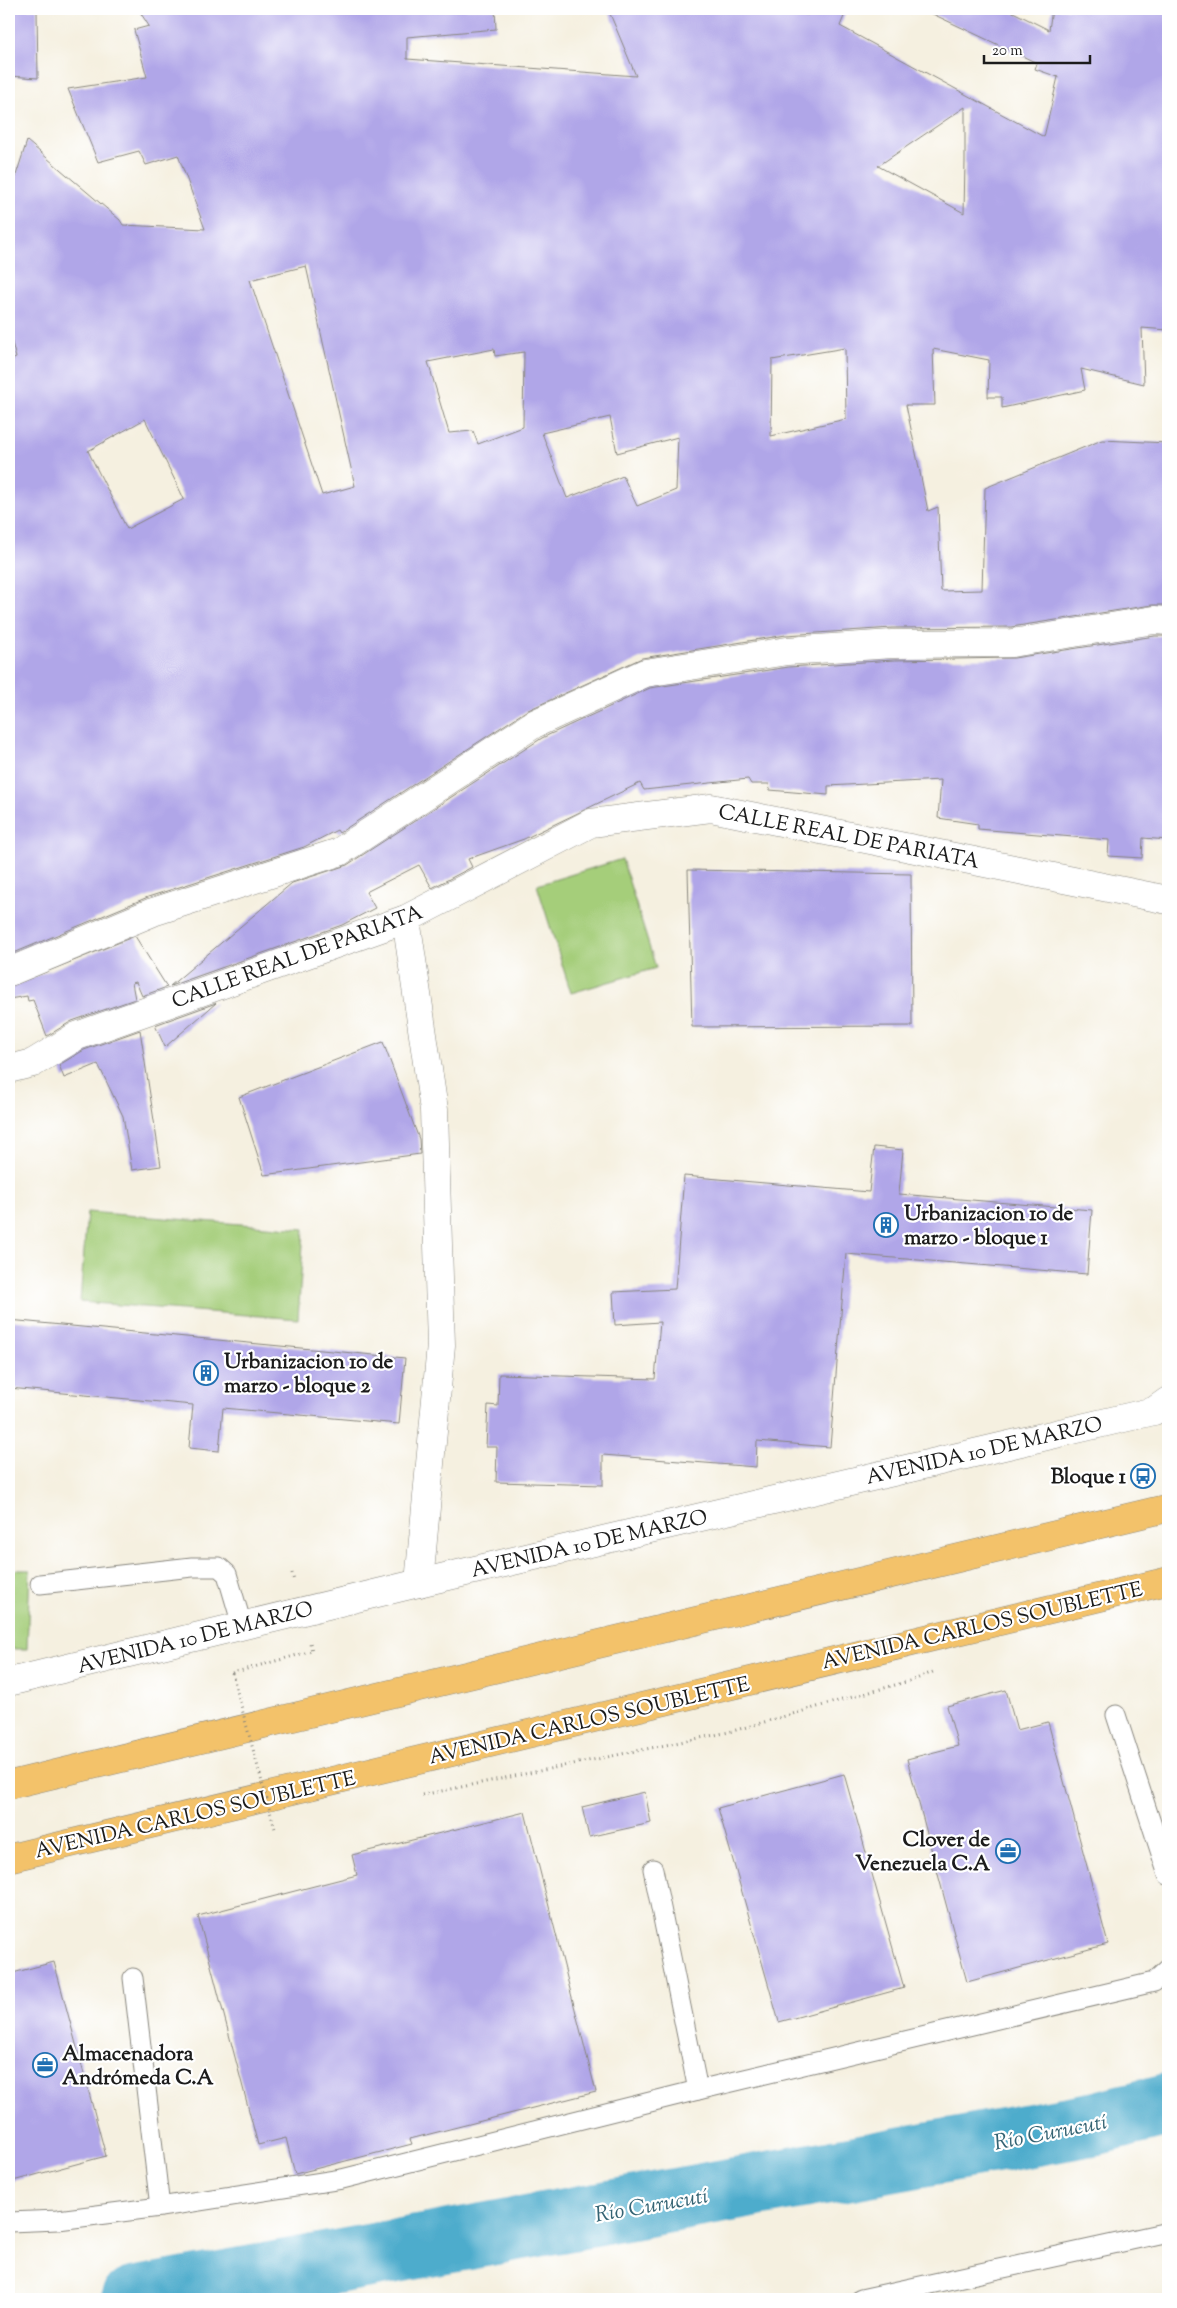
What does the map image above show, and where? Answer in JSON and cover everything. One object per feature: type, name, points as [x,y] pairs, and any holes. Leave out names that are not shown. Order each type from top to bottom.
[{"type":"main road","points":[[9,1785],[1168,1508]]},
{"type":"main road","name":"AVENIDA CARLOS SOUBLETTE","points":[[9,1858],[1168,1581]]},
{"type":"street","points":[[9,972],[153,912],[339,852],[534,724],[645,673],[787,651],[892,644],[1012,643],[1154,620],[1168,621]]},
{"type":"street","name":"CALLE REAL DE PARIATA","points":[[9,1068],[33,1063],[77,1036],[406,920],[591,823],[711,808],[1168,900]]},
{"type":"street","points":[[406,920],[434,1110],[441,1345],[419,1582]]},
{"type":"street","name":"AVENIDA 10 DE MARZO","points":[[9,1682],[419,1582],[1154,1411],[1168,1401]]},
{"type":"lane","points":[[40,1584],[192,1567],[219,1567],[227,1574],[242,1625]]},
{"type":"lane","points":[[1116,1715],[1168,1875]]},
{"type":"lane","points":[[653,1870],[698,2090]]},
{"type":"lane","points":[[9,2222],[58,2220],[160,2207],[342,2179],[698,2090],[1154,1982],[1168,1969]]},
{"type":"lane","points":[[133,1978],[160,2207]]},
{"type":"lane","points":[[861,2299],[1168,2232]]},
{"type":"path","points":[[272,1663],[232,1673],[275,1829]]},
{"type":"green space","points":[[622,859],[656,968],[571,993],[537,885]]},
{"type":"green space","points":[[87,1212],[304,1229],[298,1319],[80,1302]]},
{"type":"green space","points":[[9,1570],[30,1570],[27,1649],[9,1649]]},
{"type":"building","points":[[9,9],[37,9],[38,78],[9,76]]},
{"type":"building","points":[[138,9],[495,9],[496,29],[407,37],[407,59],[636,76],[608,9],[766,9],[808,15],[807,9],[847,9],[840,26],[1044,137],[1058,77],[1035,69],[1037,63],[922,9],[1007,9],[1049,30],[1052,9],[1168,9],[1168,330],[1142,328],[1144,384],[1081,369],[1085,390],[1002,408],[1002,397],[988,397],[989,360],[933,349],[935,405],[906,405],[928,511],[938,507],[941,591],[982,590],[985,488],[1102,440],[1168,443],[1168,605],[1152,605],[1011,627],[892,628],[786,635],[642,658],[526,711],[339,833],[337,830],[304,847],[148,897],[9,955],[9,361],[16,358],[9,331],[9,197],[27,141],[120,220],[123,225],[205,229],[178,155],[146,165],[139,151],[98,162],[68,89],[147,77],[134,30],[149,26]],"holes":[[[965,107],[964,213],[878,166]],[[306,266],[355,486],[322,495],[250,280]],[[845,348],[846,419],[771,436],[772,360]],[[494,349],[495,356],[524,352],[523,427],[478,444],[473,431],[449,433],[428,362]],[[610,417],[617,453],[678,437],[676,490],[637,506],[623,476],[567,498],[542,433]],[[145,419],[184,499],[127,529],[88,451]]]},
{"type":"building","points":[[1155,636],[1168,636],[1168,840],[1143,838],[1142,858],[1108,856],[1109,840],[978,829],[978,824],[938,818],[941,780],[828,786],[828,795],[770,790],[769,784],[751,784],[748,779],[644,790],[640,783],[524,839],[468,859],[472,867],[432,888],[419,865],[366,892],[375,908],[342,925],[170,986],[292,883],[347,865],[542,738],[650,688],[789,667],[893,660],[1014,658]]},
{"type":"building","points":[[688,870],[911,874],[912,1026],[692,1027]]},
{"type":"building","points":[[135,936],[167,987],[142,996],[136,982],[132,983],[135,999],[72,1021],[47,1036],[33,1000],[28,1001],[27,996],[9,999],[9,987]]},
{"type":"building","points":[[216,1003],[165,1047],[155,1025]]},
{"type":"building","points":[[140,1030],[161,1166],[132,1170],[123,1116],[98,1064],[64,1078],[59,1065],[84,1050]]},
{"type":"building","points":[[383,1042],[419,1139],[420,1154],[264,1175],[239,1097]]},
{"type":"building","points":[[874,1147],[903,1150],[899,1194],[1092,1210],[1087,1274],[846,1254],[830,1447],[757,1441],[756,1467],[603,1455],[603,1485],[496,1482],[497,1447],[486,1447],[488,1405],[498,1406],[499,1374],[655,1379],[660,1322],[615,1325],[613,1292],[675,1289],[684,1176],[869,1192]]},
{"type":"building","name":"Urbanizacion 10 de marzo - bloque 2","points":[[9,1320],[405,1358],[399,1424],[223,1408],[219,1451],[189,1448],[193,1405],[9,1388]]},
{"type":"building","name":"Clover de Venezuela C.A","points":[[1006,1690],[1017,1730],[1048,1722],[1108,1944],[967,1982],[907,1759],[958,1746],[947,1706]]},
{"type":"building","points":[[844,1774],[904,1988],[779,2022],[718,1808]]},
{"type":"building","points":[[645,1792],[651,1823],[589,1837],[582,1807]]},
{"type":"building","points":[[525,1812],[596,2092],[410,2139],[412,2144],[295,2174],[286,2138],[258,2145],[198,1916],[357,1875],[352,1855]]},
{"type":"building","name":"Almacenadora Andrómeda C.A","points":[[54,1962],[106,2156],[9,2182],[9,1974]]},
{"type":"waterway","name":"Río Curucutí","points":[[133,2299],[1097,2123],[1168,2105]]},
{"type":"place","name":"Urbanizacion 10 de marzo - bloque 1","points":[[886,1225]]},
{"type":"place","name":"Urbanizacion 10 de marzo - bloque 2","points":[[206,1373]]},
{"type":"place","name":"Bloque 1","points":[[1143,1476]]},
{"type":"place","name":"Clover de Venezuela C.A","points":[[1008,1851]]},
{"type":"place","name":"Almacenadora Andrómeda C.A","points":[[45,2065]]}]
